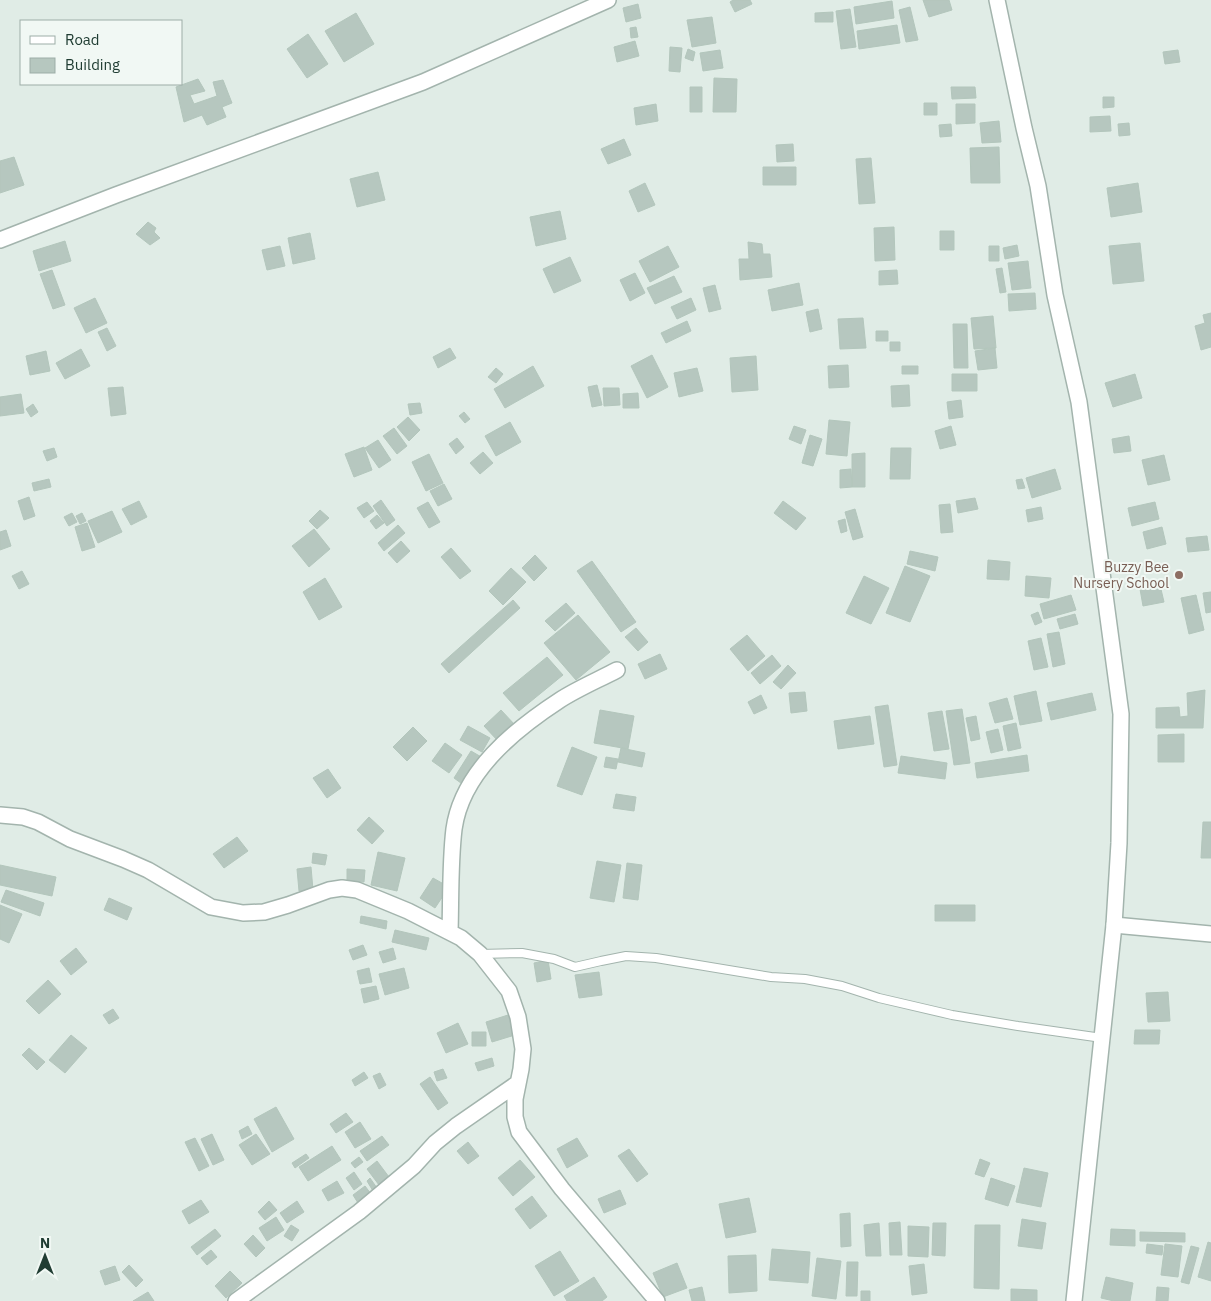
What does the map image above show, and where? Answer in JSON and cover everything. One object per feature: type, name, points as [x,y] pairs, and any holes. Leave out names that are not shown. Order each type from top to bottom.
[{"type":"street","points":[[0,240],[422,82],[608,0]]},
{"type":"street","points":[[997,0],[1038,186],[1055,295],[1079,402],[1121,714],[1119,843],[1114,925],[1074,1301]]},
{"type":"street","points":[[450,932],[454,829],[466,791],[485,765],[504,744],[528,723],[561,700],[617,670]]},
{"type":"street","points":[[0,815],[23,817],[38,822],[70,839],[123,859],[148,870],[211,907],[243,913],[264,912],[329,890],[342,888],[357,890],[408,911],[461,938],[480,954],[509,991],[518,1017],[523,1049],[515,1099],[515,1117],[519,1132],[562,1189],[657,1301]]},
{"type":"street","points":[[1114,925],[1211,934]]},
{"type":"street","points":[[236,1301],[359,1212],[414,1166],[435,1143],[518,1083]]},
{"type":"lane","points":[[480,954],[522,953],[554,959],[575,967],[626,956],[656,958],[771,977],[805,979],[842,986],[879,998],[952,1015],[1102,1038]]},
{"type":"building","points":[[733,0],[750,0],[752,4],[735,12],[730,2]]},
{"type":"building","points":[[923,0],[949,0],[952,10],[929,17]]},
{"type":"building","points":[[892,1],[894,18],[856,24],[854,7]]},
{"type":"building","points":[[638,4],[641,18],[626,22],[623,8]]},
{"type":"building","points":[[910,7],[918,40],[906,42],[899,10]]},
{"type":"building","points":[[850,9],[856,47],[841,49],[836,11]]},
{"type":"building","points":[[833,12],[833,22],[815,22],[815,13]]},
{"type":"building","points":[[356,13],[374,44],[344,62],[325,31]]},
{"type":"building","points":[[712,17],[716,43],[692,47],[687,20]]},
{"type":"building","points":[[897,25],[900,43],[859,49],[857,31]]},
{"type":"building","points":[[636,27],[638,37],[631,38],[630,28]]},
{"type":"building","points":[[308,34],[328,64],[307,78],[287,49]]},
{"type":"building","points":[[635,41],[639,56],[617,62],[614,47]]},
{"type":"building","points":[[670,47],[682,48],[680,72],[669,71]]},
{"type":"building","points":[[688,49],[695,52],[693,61],[685,58]]},
{"type":"building","points":[[720,50],[723,68],[703,71],[700,53]]},
{"type":"building","points":[[1178,50],[1180,62],[1165,64],[1163,52]]},
{"type":"building","points":[[714,78],[737,79],[736,112],[713,112]]},
{"type":"building","points":[[198,79],[205,91],[190,95],[194,104],[217,96],[213,82],[223,80],[232,103],[222,107],[226,117],[207,125],[202,115],[184,122],[176,87]]},
{"type":"building","points":[[690,87],[702,87],[702,112],[690,112]]},
{"type":"building","points":[[951,87],[975,87],[976,98],[952,99]]},
{"type":"building","points":[[1103,97],[1114,97],[1114,107],[1103,108]]},
{"type":"building","points":[[924,103],[937,103],[937,115],[924,115]]},
{"type":"building","points":[[656,104],[658,121],[636,125],[634,108]]},
{"type":"building","points":[[956,104],[975,104],[975,123],[956,124]]},
{"type":"building","points":[[1110,116],[1111,131],[1090,132],[1090,117]]},
{"type":"building","points":[[999,121],[1001,142],[982,143],[980,123]]},
{"type":"building","points":[[1129,123],[1130,135],[1119,136],[1118,124]]},
{"type":"building","points":[[951,124],[952,136],[940,137],[939,125]]},
{"type":"building","points":[[624,139],[631,155],[608,164],[601,149]]},
{"type":"building","points":[[793,144],[794,161],[777,162],[776,145]]},
{"type":"building","points":[[999,147],[1000,183],[971,183],[970,148]]},
{"type":"building","points":[[14,157],[24,185],[0,193],[0,161]]},
{"type":"building","points":[[871,158],[875,203],[859,204],[856,159]]},
{"type":"building","points":[[763,167],[796,167],[796,185],[763,185]]},
{"type":"building","points":[[378,172],[385,200],[357,207],[350,179]]},
{"type":"building","points":[[645,183],[655,205],[638,212],[629,191]]},
{"type":"building","points":[[1138,183],[1142,212],[1111,217],[1107,188]]},
{"type":"building","points":[[560,211],[566,239],[536,246],[530,217]]},
{"type":"building","points":[[148,222],[156,228],[154,232],[160,238],[150,245],[136,234]]},
{"type":"building","points":[[894,227],[895,260],[875,261],[874,228]]},
{"type":"building","points":[[940,231],[954,231],[954,250],[940,250]]},
{"type":"building","points":[[310,233],[315,259],[293,264],[288,238]]},
{"type":"building","points":[[65,241],[71,261],[39,271],[33,251]]},
{"type":"building","points":[[748,242],[762,244],[763,254],[770,254],[772,277],[740,280],[739,259],[749,259]]},
{"type":"building","points":[[1140,243],[1144,281],[1113,284],[1109,246]]},
{"type":"building","points":[[1017,245],[1019,256],[1005,259],[1003,248]]},
{"type":"building","points":[[280,246],[285,266],[267,270],[262,250]]},
{"type":"building","points":[[668,246],[679,267],[650,282],[639,261]]},
{"type":"building","points":[[989,246],[999,246],[999,261],[989,261]]},
{"type":"building","points":[[570,257],[581,281],[554,293],[543,269]]},
{"type":"building","points":[[1028,261],[1031,288],[1012,290],[1008,263]]},
{"type":"building","points":[[1002,268],[1006,292],[1000,293],[996,269]]},
{"type":"building","points":[[52,270],[65,305],[53,309],[40,274]]},
{"type":"building","points":[[897,270],[898,284],[879,285],[879,271]]},
{"type":"building","points":[[635,273],[645,293],[630,301],[620,280]]},
{"type":"building","points":[[674,276],[682,292],[655,304],[647,288]]},
{"type":"building","points":[[799,283],[803,305],[772,311],[768,290]]},
{"type":"building","points":[[715,285],[721,309],[709,312],[703,288]]},
{"type":"building","points":[[1035,293],[1036,309],[1009,311],[1008,294]]},
{"type":"building","points":[[95,298],[107,323],[86,333],[74,308]]},
{"type":"building","points":[[691,298],[696,310],[677,319],[671,307]]},
{"type":"building","points":[[818,309],[822,329],[810,332],[806,312]]},
{"type":"building","points":[[1211,313],[1211,347],[1201,350],[1195,326],[1205,323],[1203,315]]},
{"type":"building","points":[[993,316],[996,348],[974,349],[971,318]]},
{"type":"building","points":[[863,318],[866,348],[840,349],[838,319]]},
{"type":"building","points":[[687,321],[691,331],[666,343],[661,333]]},
{"type":"building","points":[[953,324],[967,324],[968,368],[954,368]]},
{"type":"building","points":[[107,328],[116,346],[107,351],[98,332]]},
{"type":"building","points":[[876,331],[888,331],[888,341],[876,341]]},
{"type":"building","points":[[890,342],[900,342],[900,351],[890,351]]},
{"type":"building","points":[[450,348],[456,358],[438,368],[433,357]]},
{"type":"building","points":[[995,348],[997,368],[978,370],[975,351]]},
{"type":"building","points":[[81,349],[90,366],[65,379],[56,363]]},
{"type":"building","points":[[46,351],[50,371],[30,375],[26,356]]},
{"type":"building","points":[[652,355],[668,387],[647,398],[631,366]]},
{"type":"building","points":[[756,356],[758,390],[732,392],[730,358]]},
{"type":"building","points":[[848,365],[849,387],[829,388],[828,366]]},
{"type":"building","points":[[533,366],[544,386],[505,408],[494,389]]},
{"type":"building","points":[[902,366],[918,366],[918,374],[902,374]]},
{"type":"building","points":[[496,368],[503,374],[496,383],[488,377]]},
{"type":"building","points":[[697,368],[703,391],[679,397],[674,373]]},
{"type":"building","points":[[952,374],[977,374],[977,391],[952,391]]},
{"type":"building","points":[[1135,374],[1142,398],[1113,407],[1105,383]]},
{"type":"building","points":[[597,385],[602,405],[592,407],[588,387]]},
{"type":"building","points":[[909,385],[910,406],[892,407],[891,386]]},
{"type":"building","points":[[123,387],[126,414],[111,416],[108,388]]},
{"type":"building","points":[[603,388],[619,388],[620,405],[604,406]]},
{"type":"building","points":[[638,393],[639,408],[623,408],[623,394]]},
{"type":"building","points":[[21,394],[24,413],[0,416],[0,397]]},
{"type":"building","points":[[961,400],[963,417],[949,419],[947,402]]},
{"type":"building","points":[[420,403],[422,413],[410,415],[408,404]]},
{"type":"building","points":[[33,404],[38,412],[31,417],[26,409]]},
{"type":"building","points":[[464,412],[470,419],[465,423],[459,416]]},
{"type":"building","points":[[408,417],[420,430],[409,441],[397,427]]},
{"type":"building","points":[[829,420],[850,422],[847,456],[826,454]]},
{"type":"building","points":[[510,422],[521,442],[496,456],[485,436]]},
{"type":"building","points":[[794,426],[806,430],[801,444],[789,439]]},
{"type":"building","points":[[951,426],[956,445],[940,449],[935,431]]},
{"type":"building","points":[[394,428],[407,446],[397,454],[383,436]]},
{"type":"building","points":[[810,435],[822,439],[813,466],[802,463]]},
{"type":"building","points":[[1129,436],[1131,451],[1114,453],[1112,439]]},
{"type":"building","points":[[457,438],[464,447],[456,454],[449,444]]},
{"type":"building","points":[[378,440],[391,460],[379,468],[365,448]]},
{"type":"building","points":[[364,447],[372,470],[354,477],[345,454]]},
{"type":"building","points":[[54,448],[57,457],[47,461],[43,451]]},
{"type":"building","points":[[891,448],[911,448],[910,479],[890,479]]},
{"type":"building","points":[[483,452],[493,463],[480,474],[470,463]]},
{"type":"building","points":[[865,453],[865,487],[852,487],[852,454]]},
{"type":"building","points":[[429,454],[443,483],[426,491],[412,462]]},
{"type":"building","points":[[1164,455],[1170,480],[1148,485],[1142,460]]},
{"type":"building","points":[[851,469],[852,487],[840,488],[840,470]]},
{"type":"building","points":[[1055,469],[1061,489],[1032,498],[1026,478]]},
{"type":"building","points":[[49,479],[51,487],[34,491],[32,483]]},
{"type":"building","points":[[1022,479],[1025,488],[1018,489],[1016,480]]},
{"type":"building","points":[[444,484],[452,499],[438,506],[430,491]]},
{"type":"building","points":[[29,497],[35,516],[24,520],[18,501]]},
{"type":"building","points":[[975,498],[978,509],[958,513],[956,501]]},
{"type":"building","points":[[381,500],[395,520],[387,526],[373,506]]},
{"type":"building","points":[[139,501],[147,517],[131,525],[122,509]]},
{"type":"building","points":[[783,501],[806,518],[796,530],[774,513]]},
{"type":"building","points":[[367,502],[374,511],[364,518],[357,508]]},
{"type":"building","points":[[428,502],[440,522],[429,528],[417,508]]},
{"type":"building","points":[[1155,502],[1159,519],[1132,526],[1128,508]]},
{"type":"building","points":[[950,504],[953,532],[941,533],[939,505]]},
{"type":"building","points":[[1041,507],[1043,519],[1028,522],[1026,510]]},
{"type":"building","points":[[855,509],[863,537],[853,540],[845,512]]},
{"type":"building","points":[[320,510],[329,518],[317,529],[309,521]]},
{"type":"building","points":[[112,511],[122,532],[98,543],[88,521]]},
{"type":"building","points":[[72,513],[77,522],[69,526],[64,517]]},
{"type":"building","points":[[82,513],[86,521],[80,524],[76,516]]},
{"type":"building","points":[[377,515],[384,523],[376,529],[370,521]]},
{"type":"building","points":[[845,519],[847,531],[841,533],[838,521]]},
{"type":"building","points":[[87,523],[95,547],[82,551],[75,527]]},
{"type":"building","points":[[398,525],[405,533],[384,551],[378,543]]},
{"type":"building","points":[[1162,527],[1166,544],[1147,549],[1143,532]]},
{"type":"building","points":[[314,529],[330,549],[309,567],[292,546]]},
{"type":"building","points":[[6,530],[11,546],[0,550],[0,532]]},
{"type":"building","points":[[1207,536],[1209,550],[1188,552],[1186,538]]},
{"type":"building","points":[[401,541],[410,551],[397,563],[388,553]]},
{"type":"building","points":[[451,548],[471,571],[460,579],[441,557]]},
{"type":"building","points":[[910,551],[938,557],[935,571],[907,564]]},
{"type":"building","points":[[535,555],[547,568],[534,581],[522,568]]},
{"type":"building","points":[[988,560],[1010,562],[1009,580],[987,579]]},
{"type":"building","points":[[592,561],[636,622],[621,632],[577,571]]},
{"type":"building","points":[[905,566],[930,576],[910,622],[886,613]]},
{"type":"building","points":[[511,568],[526,582],[503,605],[489,591]]},
{"type":"building","points":[[22,571],[29,584],[19,589],[12,576]]},
{"type":"building","points":[[864,576],[889,588],[871,624],[846,613]]},
{"type":"building","points":[[1026,576],[1051,578],[1049,598],[1025,596]]},
{"type":"building","points":[[325,578],[342,607],[319,620],[303,592]]},
{"type":"building","points":[[1160,585],[1164,602],[1143,606],[1140,589]]},
{"type":"building","points":[[1211,592],[1211,612],[1206,613],[1203,593]]},
{"type":"building","points":[[1071,595],[1076,610],[1044,619],[1040,604]]},
{"type":"building","points":[[1196,595],[1204,630],[1189,634],[1181,598]]},
{"type":"building","points":[[513,600],[520,608],[449,673],[441,664]]},
{"type":"building","points":[[566,603],[575,613],[555,631],[545,621]]},
{"type":"building","points":[[1038,612],[1042,622],[1035,625],[1031,615]]},
{"type":"building","points":[[1075,614],[1078,624],[1060,629],[1057,619]]},
{"type":"building","points":[[578,615],[610,652],[576,680],[544,643]]},
{"type":"building","points":[[636,628],[648,642],[638,651],[625,637]]},
{"type":"building","points":[[1059,632],[1065,664],[1053,667],[1047,634]]},
{"type":"building","points":[[747,635],[765,656],[748,671],[730,649]]},
{"type":"building","points":[[1041,638],[1048,667],[1034,670],[1028,641]]},
{"type":"building","points":[[660,654],[667,669],[645,679],[638,664]]},
{"type":"building","points":[[772,655],[781,666],[760,684],[751,673]]},
{"type":"building","points":[[547,657],[563,675],[519,711],[503,693]]},
{"type":"building","points":[[788,665],[796,673],[781,689],[773,682]]},
{"type":"building","points":[[1205,690],[1203,728],[1156,728],[1156,708],[1179,707],[1180,717],[1188,716],[1187,693]]},
{"type":"building","points":[[1036,691],[1042,721],[1020,725],[1014,696]]},
{"type":"building","points":[[805,692],[807,711],[791,713],[789,693]]},
{"type":"building","points":[[1092,693],[1096,710],[1051,720],[1047,703]]},
{"type":"building","points":[[761,695],[767,708],[754,714],[748,702]]},
{"type":"building","points":[[1007,698],[1013,719],[995,723],[989,703]]},
{"type":"building","points":[[888,705],[897,765],[884,767],[875,707]]},
{"type":"building","points":[[962,709],[970,763],[954,765],[946,711]]},
{"type":"building","points":[[501,710],[515,725],[498,741],[484,726]]},
{"type":"building","points":[[600,710],[634,716],[628,749],[594,743]]},
{"type":"building","points":[[942,711],[949,749],[934,751],[928,713]]},
{"type":"building","points":[[870,716],[874,744],[838,749],[834,721]]},
{"type":"building","points":[[976,716],[980,739],[971,741],[966,718]]},
{"type":"building","points":[[1016,723],[1021,748],[1008,751],[1003,726]]},
{"type":"building","points":[[468,726],[490,738],[482,752],[460,740]]},
{"type":"building","points":[[413,727],[427,741],[407,761],[393,747]]},
{"type":"building","points":[[998,729],[1003,750],[991,753],[986,732]]},
{"type":"building","points":[[1184,734],[1184,762],[1158,762],[1158,735]]},
{"type":"building","points":[[445,743],[462,755],[449,773],[432,761]]},
{"type":"building","points":[[572,747],[597,757],[582,795],[557,786]]},
{"type":"building","points":[[621,748],[645,753],[642,767],[618,762]]},
{"type":"building","points":[[471,751],[483,758],[465,786],[454,778]]},
{"type":"building","points":[[1027,755],[1029,771],[977,778],[975,763]]},
{"type":"building","points":[[901,756],[947,763],[945,779],[898,773]]},
{"type":"building","points":[[606,757],[618,759],[616,769],[604,767]]},
{"type":"building","points":[[328,769],[341,788],[327,798],[313,778]]},
{"type":"building","points":[[616,794],[636,797],[634,811],[613,808]]},
{"type":"building","points":[[369,817],[384,831],[372,844],[357,830]]},
{"type":"building","points":[[1203,822],[1211,822],[1211,858],[1201,858]]},
{"type":"building","points":[[237,837],[248,851],[224,868],[213,854]]},
{"type":"building","points":[[378,852],[405,858],[397,891],[371,885]]},
{"type":"building","points":[[313,853],[327,855],[325,865],[312,863]]},
{"type":"building","points":[[597,861],[621,865],[614,902],[590,898]]},
{"type":"building","points":[[627,863],[642,865],[638,900],[623,898]]},
{"type":"building","points":[[0,865],[56,877],[52,896],[0,885]]},
{"type":"building","points":[[311,867],[313,890],[299,891],[297,869]]},
{"type":"building","points":[[347,869],[365,870],[364,882],[347,881]]},
{"type":"building","points":[[433,878],[449,887],[435,908],[420,898]]},
{"type":"building","points":[[6,890],[44,903],[40,916],[1,902]]},
{"type":"building","points":[[109,898],[132,908],[127,920],[104,910]]},
{"type":"building","points":[[0,905],[22,914],[9,943],[0,939]]},
{"type":"building","points":[[935,905],[975,905],[975,921],[935,921]]},
{"type":"building","points":[[361,916],[387,921],[386,929],[360,923]]},
{"type":"building","points":[[395,930],[429,938],[426,950],[392,942]]},
{"type":"building","points":[[363,945],[367,955],[353,960],[349,950]]},
{"type":"building","points":[[76,948],[87,962],[71,975],[60,961]]},
{"type":"building","points":[[393,948],[396,959],[383,963],[379,952]]},
{"type":"building","points":[[548,960],[551,979],[537,982],[534,963]]},
{"type":"building","points":[[369,968],[372,982],[360,984],[357,971]]},
{"type":"building","points":[[404,968],[409,988],[385,995],[379,974]]},
{"type":"building","points":[[599,972],[602,995],[579,998],[575,975]]},
{"type":"building","points":[[48,980],[61,994],[39,1014],[26,1001]]},
{"type":"building","points":[[376,986],[379,999],[364,1003],[361,989]]},
{"type":"building","points":[[1168,992],[1170,1021],[1148,1022],[1146,993]]},
{"type":"building","points":[[113,1009],[119,1018],[109,1024],[103,1015]]},
{"type":"building","points":[[508,1015],[515,1035],[492,1042],[486,1022]]},
{"type":"building","points":[[458,1023],[468,1044],[446,1053],[437,1033]]},
{"type":"building","points":[[1135,1030],[1160,1030],[1159,1044],[1134,1044]]},
{"type":"building","points":[[472,1032],[486,1032],[486,1046],[472,1046]]},
{"type":"building","points":[[71,1035],[87,1048],[65,1073],[49,1060]]},
{"type":"building","points":[[29,1048],[45,1062],[37,1070],[22,1055]]},
{"type":"building","points":[[492,1058],[494,1066],[478,1071],[475,1063]]},
{"type":"building","points":[[443,1069],[447,1078],[437,1081],[434,1072]]},
{"type":"building","points":[[364,1072],[368,1078],[355,1086],[352,1080]]},
{"type":"building","points":[[380,1073],[386,1085],[379,1089],[373,1076]]},
{"type":"building","points":[[430,1077],[448,1103],[438,1110],[420,1084]]},
{"type":"building","points":[[276,1107],[294,1139],[272,1152],[254,1119]]},
{"type":"building","points":[[346,1113],[353,1122],[336,1133],[330,1124]]},
{"type":"building","points":[[360,1122],[371,1139],[355,1148],[345,1132]]},
{"type":"building","points":[[248,1126],[252,1134],[242,1139],[239,1131]]},
{"type":"building","points":[[212,1134],[224,1160],[213,1165],[201,1139]]},
{"type":"building","points":[[256,1134],[270,1154],[252,1165],[239,1145]]},
{"type":"building","points":[[382,1136],[389,1145],[367,1161],[360,1151]]},
{"type":"building","points":[[195,1138],[209,1166],[199,1171],[185,1142]]},
{"type":"building","points":[[577,1138],[588,1156],[567,1168],[557,1149]]},
{"type":"building","points":[[468,1142],[479,1156],[468,1164],[457,1151]]},
{"type":"building","points":[[332,1146],[341,1160],[308,1181],[299,1167]]},
{"type":"building","points":[[629,1149],[648,1174],[637,1182],[618,1156]]},
{"type":"building","points":[[306,1154],[309,1158],[295,1168],[292,1163]]},
{"type":"building","points":[[359,1157],[363,1162],[355,1168],[351,1163]]},
{"type":"building","points":[[980,1159],[990,1163],[984,1177],[975,1174]]},
{"type":"building","points":[[520,1160],[535,1177],[513,1196],[498,1178]]},
{"type":"building","points":[[377,1161],[392,1181],[382,1189],[367,1169]]},
{"type":"building","points":[[1024,1168],[1048,1173],[1041,1207],[1016,1202]]},
{"type":"building","points":[[354,1172],[362,1184],[354,1190],[346,1178]]},
{"type":"building","points":[[370,1178],[377,1188],[373,1191],[367,1181]]},
{"type":"building","points":[[991,1178],[1015,1186],[1008,1206],[985,1199]]},
{"type":"building","points":[[337,1181],[344,1193],[328,1201],[322,1190]]},
{"type":"building","points":[[365,1186],[371,1194],[358,1203],[353,1195]]},
{"type":"building","points":[[620,1190],[626,1204],[604,1213],[598,1199]]},
{"type":"building","points":[[532,1196],[547,1216],[530,1229],[515,1209]]},
{"type":"building","points":[[749,1198],[756,1232],[726,1238],[719,1204]]},
{"type":"building","points":[[201,1200],[209,1212],[189,1224],[182,1211]]},
{"type":"building","points":[[269,1201],[277,1210],[265,1220],[258,1212]]},
{"type":"building","points":[[297,1201],[304,1212],[287,1223],[280,1213]]},
{"type":"building","points":[[850,1213],[851,1246],[841,1247],[840,1214]]},
{"type":"building","points":[[276,1217],[284,1230],[267,1241],[259,1228]]},
{"type":"building","points":[[1022,1219],[1046,1223],[1042,1249],[1018,1246]]},
{"type":"building","points":[[900,1222],[902,1255],[890,1255],[889,1223]]},
{"type":"building","points":[[879,1223],[881,1256],[866,1256],[864,1225]]},
{"type":"building","points":[[933,1223],[946,1223],[945,1256],[932,1255]]},
{"type":"building","points":[[291,1225],[299,1230],[292,1241],[284,1236]]},
{"type":"building","points":[[975,1225],[1000,1225],[999,1289],[974,1288]]},
{"type":"building","points":[[908,1226],[929,1227],[928,1257],[908,1256]]},
{"type":"building","points":[[215,1229],[221,1236],[197,1255],[191,1247]]},
{"type":"building","points":[[1111,1229],[1135,1230],[1135,1246],[1110,1245]]},
{"type":"building","points":[[1140,1232],[1185,1233],[1185,1242],[1140,1241]]},
{"type":"building","points":[[253,1235],[265,1248],[256,1257],[244,1244]]},
{"type":"building","points":[[1208,1242],[1211,1243],[1211,1281],[1198,1277]]},
{"type":"building","points":[[1147,1244],[1163,1246],[1162,1255],[1146,1253]]},
{"type":"building","points":[[1165,1244],[1182,1246],[1178,1277],[1161,1275]]},
{"type":"building","points":[[1191,1246],[1199,1248],[1189,1284],[1181,1282]]},
{"type":"building","points":[[772,1249],[810,1252],[808,1283],[769,1280]]},
{"type":"building","points":[[211,1250],[217,1257],[207,1265],[201,1258]]},
{"type":"building","points":[[560,1251],[579,1281],[554,1296],[535,1266]]},
{"type":"building","points":[[756,1255],[757,1291],[729,1293],[728,1256]]},
{"type":"building","points":[[817,1258],[841,1261],[836,1299],[812,1296]]},
{"type":"building","points":[[847,1262],[858,1262],[857,1296],[846,1296]]},
{"type":"building","points":[[677,1263],[687,1288],[663,1297],[653,1273]]},
{"type":"building","points":[[924,1264],[927,1293],[912,1295],[909,1266]]},
{"type":"building","points":[[129,1265],[143,1280],[136,1287],[122,1272]]},
{"type":"building","points":[[115,1266],[120,1280],[105,1285],[100,1271]]},
{"type":"building","points":[[230,1271],[242,1283],[226,1298],[215,1286]]},
{"type":"building","points":[[594,1277],[607,1297],[602,1301],[567,1301],[564,1296]]},
{"type":"building","points":[[1106,1277],[1133,1283],[1130,1301],[1114,1301],[1101,1298]]},
{"type":"building","points":[[702,1287],[705,1301],[692,1301],[689,1290]]},
{"type":"building","points":[[1157,1287],[1169,1288],[1168,1301],[1156,1301]]},
{"type":"building","points":[[1011,1289],[1037,1290],[1037,1301],[1011,1301]]},
{"type":"building","points":[[861,1291],[870,1291],[870,1301],[861,1301]]},
{"type":"building","points":[[148,1292],[154,1301],[133,1301]]},
{"type":"place","name":"Buzzy Bee Nursery School","points":[[1179,575]]}]
